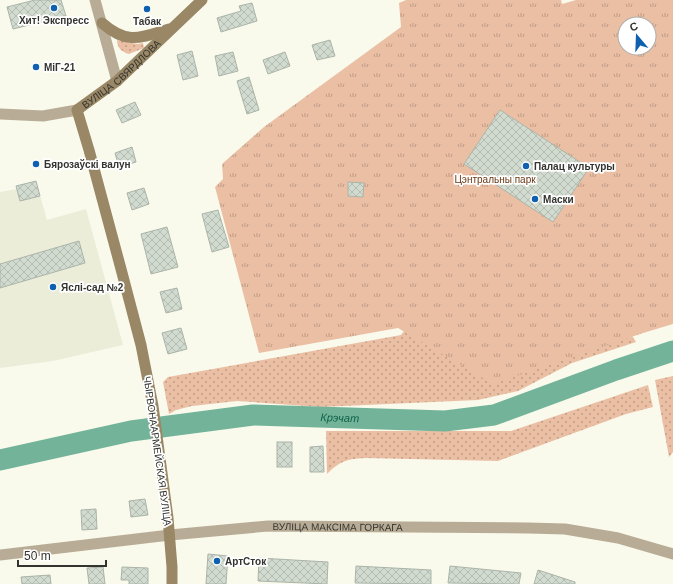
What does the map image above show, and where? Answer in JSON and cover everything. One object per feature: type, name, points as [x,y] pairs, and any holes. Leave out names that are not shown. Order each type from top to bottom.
[{"type":"main road","name":"ВУЛІЦА СВЯРДЛОВА","points":[[76,110],[117,81],[202,0]]},
{"type":"main road","points":[[102,23],[113,32],[128,38],[144,36],[174,27]]},
{"type":"main road","name":"ЧЫРВОНААРМЕЙСКАЯ ВУЛІЦА","points":[[76,110],[89,150],[141,345],[153,406],[170,535],[172,584]]},
{"type":"street","points":[[95,0],[117,81]]},
{"type":"street","name":"ВУЛІЦА СВЯРДЛОВА","points":[[0,114],[43,116],[76,110]]},
{"type":"street","name":"ВУЛІЦА МАКСІМА ГОРКАГА","points":[[0,555],[170,535],[268,526],[565,529],[618,538],[673,554]]},
{"type":"shaded area","name":"Яслі-сад №2","points":[[36,181],[47,220],[86,209],[123,345],[53,361],[0,368],[0,192],[17,189],[16,186]]},
{"type":"green space","name":"Цэнтральны парк","points":[[406,0],[561,0],[562,4],[576,0],[673,0],[673,324],[493,384],[398,328],[259,353],[215,187],[223,179],[222,164],[264,127],[401,27],[399,3]]},
{"type":"green space","points":[[117,40],[138,44],[143,43],[144,48],[129,54],[120,49]]},
{"type":"green space","points":[[619,316],[636,342],[572,363],[518,391],[478,400],[320,407],[237,401],[192,406],[176,410],[169,414],[163,382],[168,377],[401,335],[404,331],[462,365]]},
{"type":"green space","points":[[673,376],[673,452],[669,457],[655,380]]},
{"type":"green space","points":[[648,385],[653,407],[626,414],[498,461],[359,458],[340,463],[327,474],[326,431],[511,431]]},
{"type":"building","points":[[35,0],[61,0],[66,16],[13,29],[7,7]]},
{"type":"building","points":[[252,3],[257,21],[221,32],[217,18],[241,11],[239,6]]},
{"type":"building","points":[[330,40],[335,56],[317,60],[312,45]]},
{"type":"building","points":[[192,51],[198,76],[183,80],[177,55]]},
{"type":"building","points":[[233,52],[238,71],[219,76],[215,56]]},
{"type":"building","points":[[285,52],[290,66],[268,74],[263,60]]},
{"type":"building","points":[[249,77],[259,110],[247,114],[237,81]]},
{"type":"building","points":[[135,102],[141,115],[122,123],[116,110]]},
{"type":"building","name":"Палац культуры","points":[[500,110],[589,168],[553,222],[464,164]]},
{"type":"building","points":[[132,147],[136,162],[119,167],[115,153]]},
{"type":"building","points":[[36,181],[40,196],[20,201],[16,186]]},
{"type":"building","points":[[348,182],[364,183],[363,197],[348,196]]},
{"type":"building","points":[[144,188],[149,204],[132,210],[127,193]]},
{"type":"building","points":[[218,210],[229,247],[212,252],[202,214]]},
{"type":"building","points":[[167,227],[178,267],[151,274],[141,234]]},
{"type":"building","points":[[79,241],[85,263],[0,288],[0,264]]},
{"type":"building","points":[[177,288],[182,309],[166,313],[160,292]]},
{"type":"building","points":[[181,328],[187,349],[168,354],[162,333]]},
{"type":"building","points":[[277,442],[292,442],[292,467],[277,467]]},
{"type":"building","points":[[323,446],[324,472],[310,472],[310,447]]},
{"type":"building","points":[[145,499],[148,515],[131,517],[129,501]]},
{"type":"building","points":[[96,509],[97,529],[82,530],[81,510]]},
{"type":"building","points":[[208,554],[228,556],[226,584],[206,584]]},
{"type":"building","points":[[259,558],[328,562],[327,584],[258,581]]},
{"type":"building","points":[[356,566],[431,570],[431,584],[355,583]]},
{"type":"building","points":[[450,566],[521,573],[519,584],[448,583]]},
{"type":"building","points":[[103,567],[105,584],[89,584],[87,568]]},
{"type":"building","points":[[122,567],[148,568],[148,584],[129,584],[129,580],[121,580]]},
{"type":"building","points":[[538,570],[575,582],[575,584],[534,584]]},
{"type":"building","points":[[50,575],[51,584],[22,584],[21,577]]},
{"type":"waterway","name":"Крэчат","points":[[0,460],[131,431],[253,415],[445,421],[494,415],[616,370],[673,351]]},
{"type":"place","name":"Хит! Экспресс","points":[[54,8]]},
{"type":"place","name":"Табак","points":[[147,9]]},
{"type":"place","name":"МіГ-21","points":[[36,67]]},
{"type":"place","name":"Бярозаўскі валун","points":[[36,164]]},
{"type":"place","name":"Палац культуры","points":[[526,166]]},
{"type":"place","name":"Маски","points":[[535,199]]},
{"type":"place","name":"Яслі-сад №2","points":[[53,287]]},
{"type":"place","name":"АртСток","points":[[217,561]]}]
